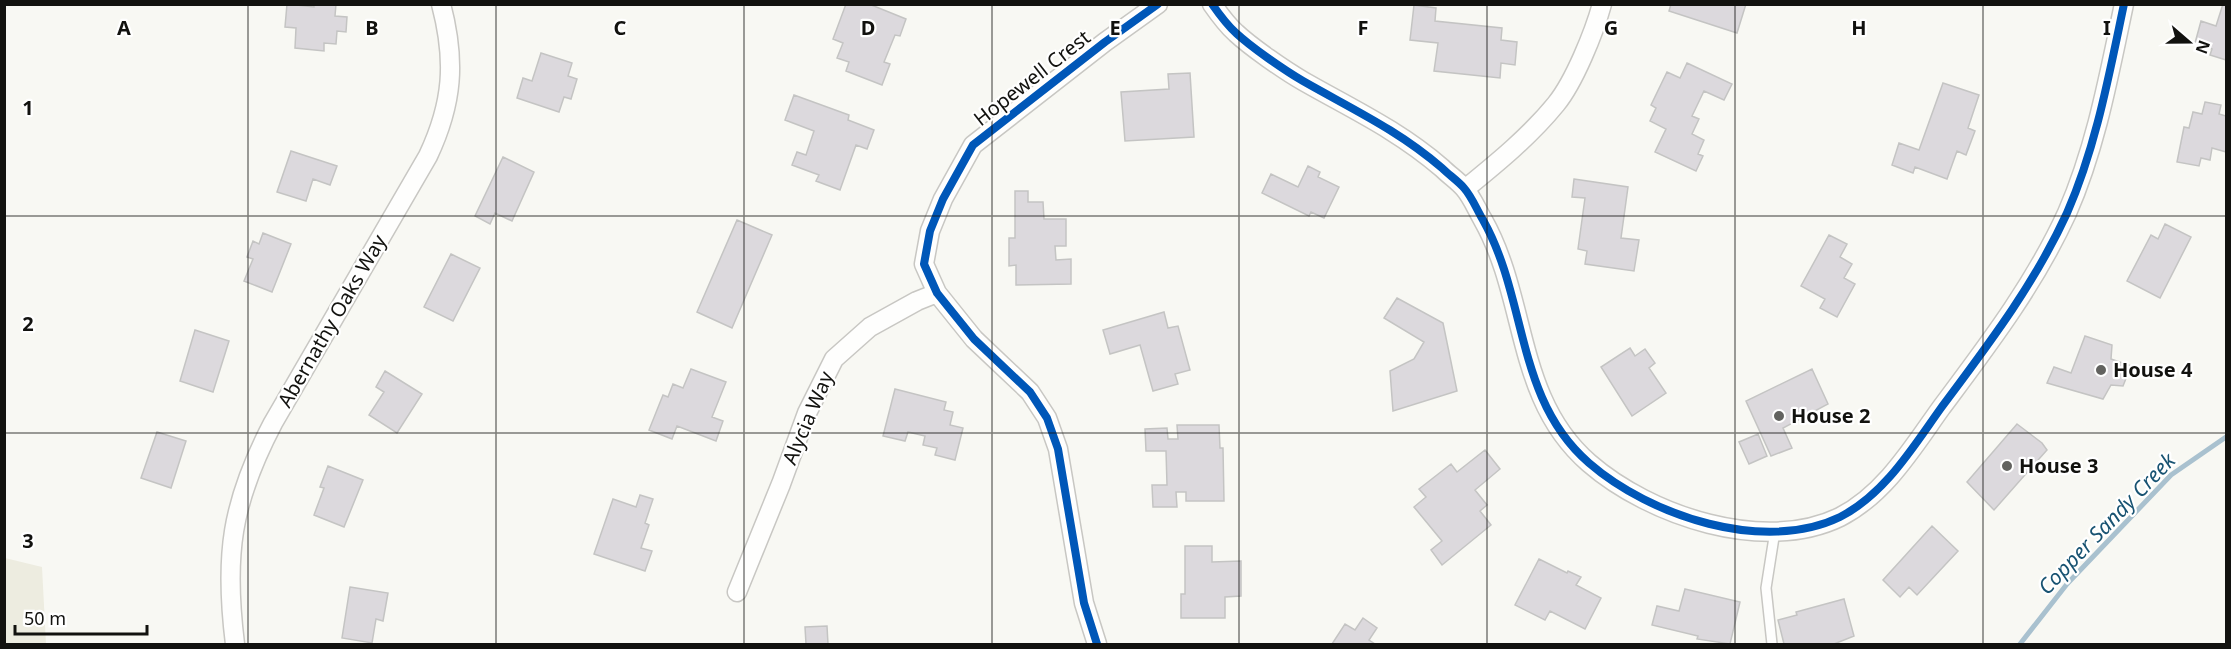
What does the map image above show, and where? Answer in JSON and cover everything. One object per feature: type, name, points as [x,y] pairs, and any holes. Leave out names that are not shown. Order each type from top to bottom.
[{"type":"street","name":"Abernathy Oaks Way","points":[[235,645],[229,600],[230,548],[242,496],[273,423],[428,156],[440,130],[448,105],[451,79],[447,26],[441,4]]},
{"type":"street","name":"Hopewell Crest","points":[[1097,645],[1084,603],[1058,449],[1047,418],[1030,392],[974,339],[937,293],[924,264],[930,231],[943,198],[973,145],[1105,42],[1158,4]]},
{"type":"street","points":[[1212,4],[1236,33],[1263,53],[1299,79],[1385,125],[1428,156],[1465,189],[1496,244],[1511,289],[1536,386],[1546,409],[1565,438],[1589,463],[1619,485],[1686,519],[1717,527],[1748,531],[1809,527],[1840,517],[1867,498],[1893,474],[2007,321],[2045,257],[2067,212],[2085,166],[2101,112],[2124,4]]},
{"type":"street","points":[[1465,189],[1498,162],[1557,103],[1574,75],[1602,4]]},
{"type":"street","name":"Alycia Way","points":[[737,592],[807,413],[834,358],[870,327],[917,301],[937,293]]},
{"type":"lane","points":[[1772,645],[1766,588],[1775,531]]},
{"type":"shaded area","points":[[5,558],[42,567],[46,644],[5,644]]},
{"type":"building","points":[[287,4],[314,7],[314,4],[336,4],[335,16],[347,17],[346,32],[337,31],[336,44],[324,43],[324,51],[295,48],[296,28],[285,27]]},
{"type":"building","points":[[846,4],[869,4],[906,19],[900,36],[895,35],[884,62],[890,64],[882,85],[846,71],[849,62],[837,58],[843,43],[833,39]]},
{"type":"building","points":[[1671,4],[1746,4],[1737,33],[1669,11]]},
{"type":"building","points":[[2223,4],[2226,4],[2226,60],[2210,55],[2212,49],[2195,43],[2201,21],[2216,26]]},
{"type":"building","points":[[1414,5],[1436,8],[1435,21],[1502,28],[1501,40],[1517,42],[1515,65],[1501,63],[1500,78],[1434,71],[1438,43],[1410,40]]},
{"type":"building","points":[[541,53],[572,63],[568,76],[577,79],[571,99],[564,97],[559,112],[517,98],[523,78],[532,81]]},
{"type":"building","points":[[1687,63],[1732,84],[1724,100],[1704,91],[1692,116],[1699,119],[1692,134],[1704,140],[1698,154],[1703,156],[1696,171],[1655,152],[1666,129],[1650,121],[1656,108],[1651,105],[1667,72],[1680,78]]},
{"type":"building","points":[[1190,73],[1194,137],[1125,141],[1121,92],[1169,89],[1168,74]]},
{"type":"building","points":[[1943,83],[1979,95],[1968,128],[1975,131],[1966,155],[1957,151],[1947,179],[1915,167],[1913,173],[1892,165],[1899,143],[1919,150]]},
{"type":"building","points":[[794,95],[849,115],[848,120],[874,130],[867,149],[856,145],[840,190],[816,181],[819,175],[792,165],[797,152],[806,155],[814,131],[785,120]]},
{"type":"building","points":[[2205,102],[2221,105],[2219,114],[2226,116],[2226,152],[2212,148],[2210,160],[2201,158],[2199,166],[2177,162],[2184,127],[2189,128],[2193,112],[2202,114]]},
{"type":"building","points":[[291,151],[337,166],[330,185],[313,179],[306,201],[277,192]]},
{"type":"building","points":[[503,157],[534,172],[512,221],[495,213],[490,224],[475,216]]},
{"type":"building","points":[[1308,166],[1320,172],[1318,177],[1339,187],[1324,218],[1311,212],[1309,216],[1262,193],[1271,174],[1298,187]]},
{"type":"building","points":[[1574,179],[1628,187],[1621,238],[1639,240],[1634,271],[1585,264],[1587,251],[1578,249],[1585,198],[1572,197]]},
{"type":"building","points":[[1015,191],[1028,191],[1028,202],[1043,202],[1044,219],[1066,219],[1066,246],[1055,246],[1056,260],[1071,259],[1071,284],[1016,285],[1016,265],[1009,266],[1009,238],[1015,238]]},
{"type":"building","points":[[737,220],[772,235],[732,328],[697,312]]},
{"type":"building","points":[[2165,224],[2191,237],[2160,298],[2127,281],[2151,235],[2158,239]]},
{"type":"building","points":[[263,233],[291,244],[272,292],[244,281],[253,259],[247,257],[253,241],[259,244]]},
{"type":"building","points":[[1829,235],[1847,244],[1840,257],[1852,264],[1844,278],[1855,284],[1837,317],[1820,308],[1825,299],[1801,286]]},
{"type":"building","points":[[451,254],[480,268],[453,321],[424,307]]},
{"type":"building","points":[[1397,298],[1443,323],[1457,391],[1393,411],[1390,371],[1414,359],[1424,342],[1384,318]]},
{"type":"building","points":[[1164,312],[1168,328],[1178,326],[1190,370],[1175,374],[1178,384],[1153,391],[1140,345],[1110,354],[1103,330]]},
{"type":"building","points":[[195,330],[229,341],[213,392],[180,381]]},
{"type":"building","name":"House 4","points":[[2085,336],[2112,345],[2111,359],[2131,366],[2123,386],[2111,385],[2103,399],[2047,383],[2054,367],[2071,373]]},
{"type":"building","points":[[1630,348],[1635,356],[1645,349],[1655,363],[1649,368],[1666,393],[1632,416],[1601,367]]},
{"type":"building","points":[[691,369],[726,382],[712,417],[723,421],[716,441],[677,426],[672,439],[649,430],[663,395],[668,397],[673,384],[683,388]]},
{"type":"building","name":"House 2","points":[[1812,369],[1828,404],[1783,428],[1792,448],[1771,456],[1746,401]]},
{"type":"building","points":[[385,371],[422,394],[397,433],[369,415],[384,392],[376,387]]},
{"type":"building","points":[[895,389],[946,402],[944,410],[953,412],[950,425],[963,428],[955,460],[935,455],[937,448],[923,445],[925,436],[908,432],[905,441],[883,436]]},
{"type":"building","name":"House 3","points":[[2017,424],[2042,443],[2047,450],[1994,510],[1967,482]]},
{"type":"building","points":[[1177,425],[1219,425],[1220,448],[1223,448],[1224,501],[1186,501],[1186,492],[1176,492],[1177,507],[1153,507],[1152,485],[1167,485],[1166,451],[1146,451],[1145,429],[1167,428],[1168,439],[1178,439]]},
{"type":"building","points":[[157,432],[186,441],[171,488],[141,478]]},
{"type":"building","points":[[1758,434],[1767,456],[1749,464],[1739,442]]},
{"type":"building","points":[[1485,450],[1500,469],[1475,490],[1487,505],[1480,511],[1491,525],[1442,565],[1431,550],[1442,541],[1414,507],[1426,497],[1419,489],[1451,464],[1457,472]]},
{"type":"building","points":[[328,466],[363,480],[344,527],[314,515],[324,488],[320,487]]},
{"type":"building","points":[[640,495],[653,499],[645,523],[649,525],[641,548],[652,551],[645,571],[594,554],[613,499],[636,507]]},
{"type":"building","points":[[1932,526],[1958,551],[1917,595],[1909,587],[1900,597],[1883,580]]},
{"type":"building","points":[[1185,546],[1212,546],[1212,562],[1241,561],[1241,596],[1225,597],[1225,618],[1181,618],[1181,594],[1185,594]]},
{"type":"building","points":[[1539,559],[1567,573],[1568,571],[1581,577],[1576,585],[1601,598],[1585,629],[1550,611],[1545,620],[1515,605]]},
{"type":"building","points":[[350,587],[388,593],[383,621],[376,619],[372,643],[342,638]]},
{"type":"building","points":[[1685,589],[1740,602],[1730,644],[1697,639],[1698,636],[1652,625],[1657,606],[1679,611]]},
{"type":"building","points":[[1844,599],[1854,636],[1834,644],[1784,644],[1778,620],[1797,615],[1796,612]]},
{"type":"building","points":[[1363,618],[1377,628],[1369,640],[1375,644],[1332,644],[1345,624],[1355,630]]},
{"type":"building","points":[[827,626],[828,644],[806,644],[805,627]]},
{"type":"waterway","name":"Copper Sandy Creek","points":[[2020,644],[2067,584],[2171,475],[2226,437]]},
{"type":"cycle path","points":[[1097,644],[1084,603],[1058,449],[1047,418],[1030,392],[974,339],[937,293],[924,264],[930,231],[943,199],[973,145],[1105,42],[1158,4]]},
{"type":"cycle path","points":[[1212,4],[1242,39],[1295,76],[1409,142],[1464,188],[1472,199],[1497,251],[1535,379],[1548,409],[1565,437],[1589,463],[1614,482],[1643,499],[1675,513],[1709,524],[1743,530],[1777,532],[1810,527],[1840,517],[1871,496],[1909,454],[2025,290],[2054,239],[2077,188],[2101,110],[2124,4]]},
{"type":"place","name":"House 4","points":[[2101,370]]},
{"type":"place","name":"House 2","points":[[1779,416]]},
{"type":"place","name":"House 3","points":[[2007,466]]}]
